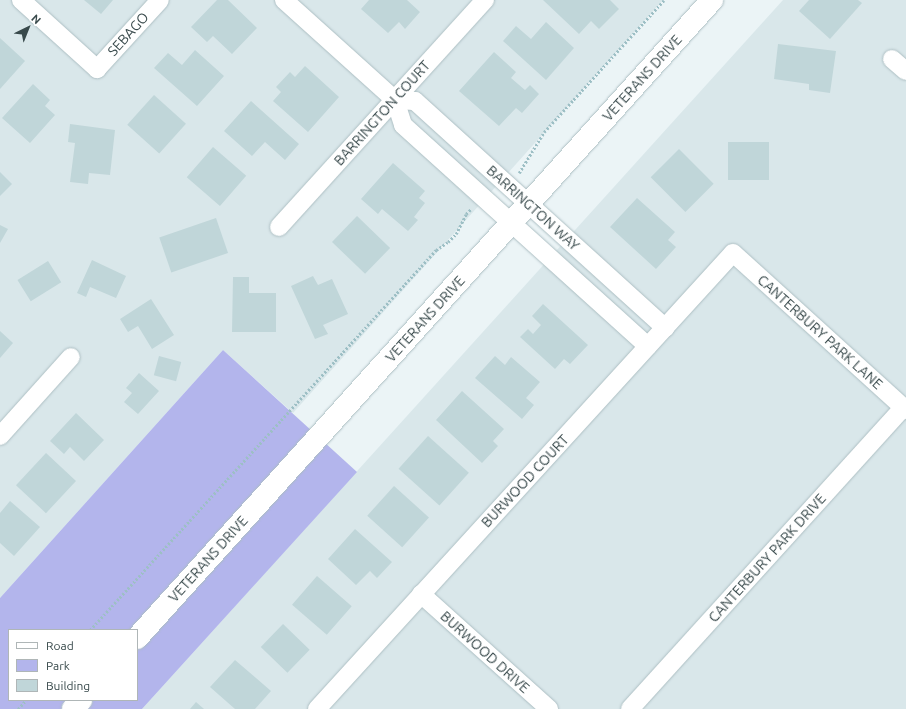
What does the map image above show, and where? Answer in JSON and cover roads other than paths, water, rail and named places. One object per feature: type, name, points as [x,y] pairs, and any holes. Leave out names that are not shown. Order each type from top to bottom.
[{"type":"street","name":"SEBAGO","points":[[21,0],[97,69],[160,0]]},
{"type":"street","points":[[284,0],[395,100],[432,104],[473,142],[491,169]]},
{"type":"street","name":"BARRINGTON COURT","points":[[280,227],[485,0]]},
{"type":"street","name":"VETERANS DRIVE","points":[[138,637],[712,0]]},
{"type":"street","points":[[892,59],[906,71]]},
{"type":"street","name":"BARRINGTON WAY","points":[[395,100],[403,125],[648,346]]},
{"type":"street","name":"BARRINGTON WAY","points":[[415,101],[665,328]]},
{"type":"street","points":[[434,153],[451,134]]},
{"type":"street","name":"BURWOOD COURT","points":[[317,709],[733,253]]},
{"type":"street","name":"CANTERBURY PARK LANE","points":[[733,253],[905,409]]},
{"type":"street","points":[[0,436],[72,357]]},
{"type":"street","name":"CANTERBURY PARK DRIVE","points":[[630,709],[905,409]]},
{"type":"street","name":"BURWOOD DRIVE","points":[[421,594],[549,709]]},
{"type":"street","points":[[73,709],[80,701]]}]
